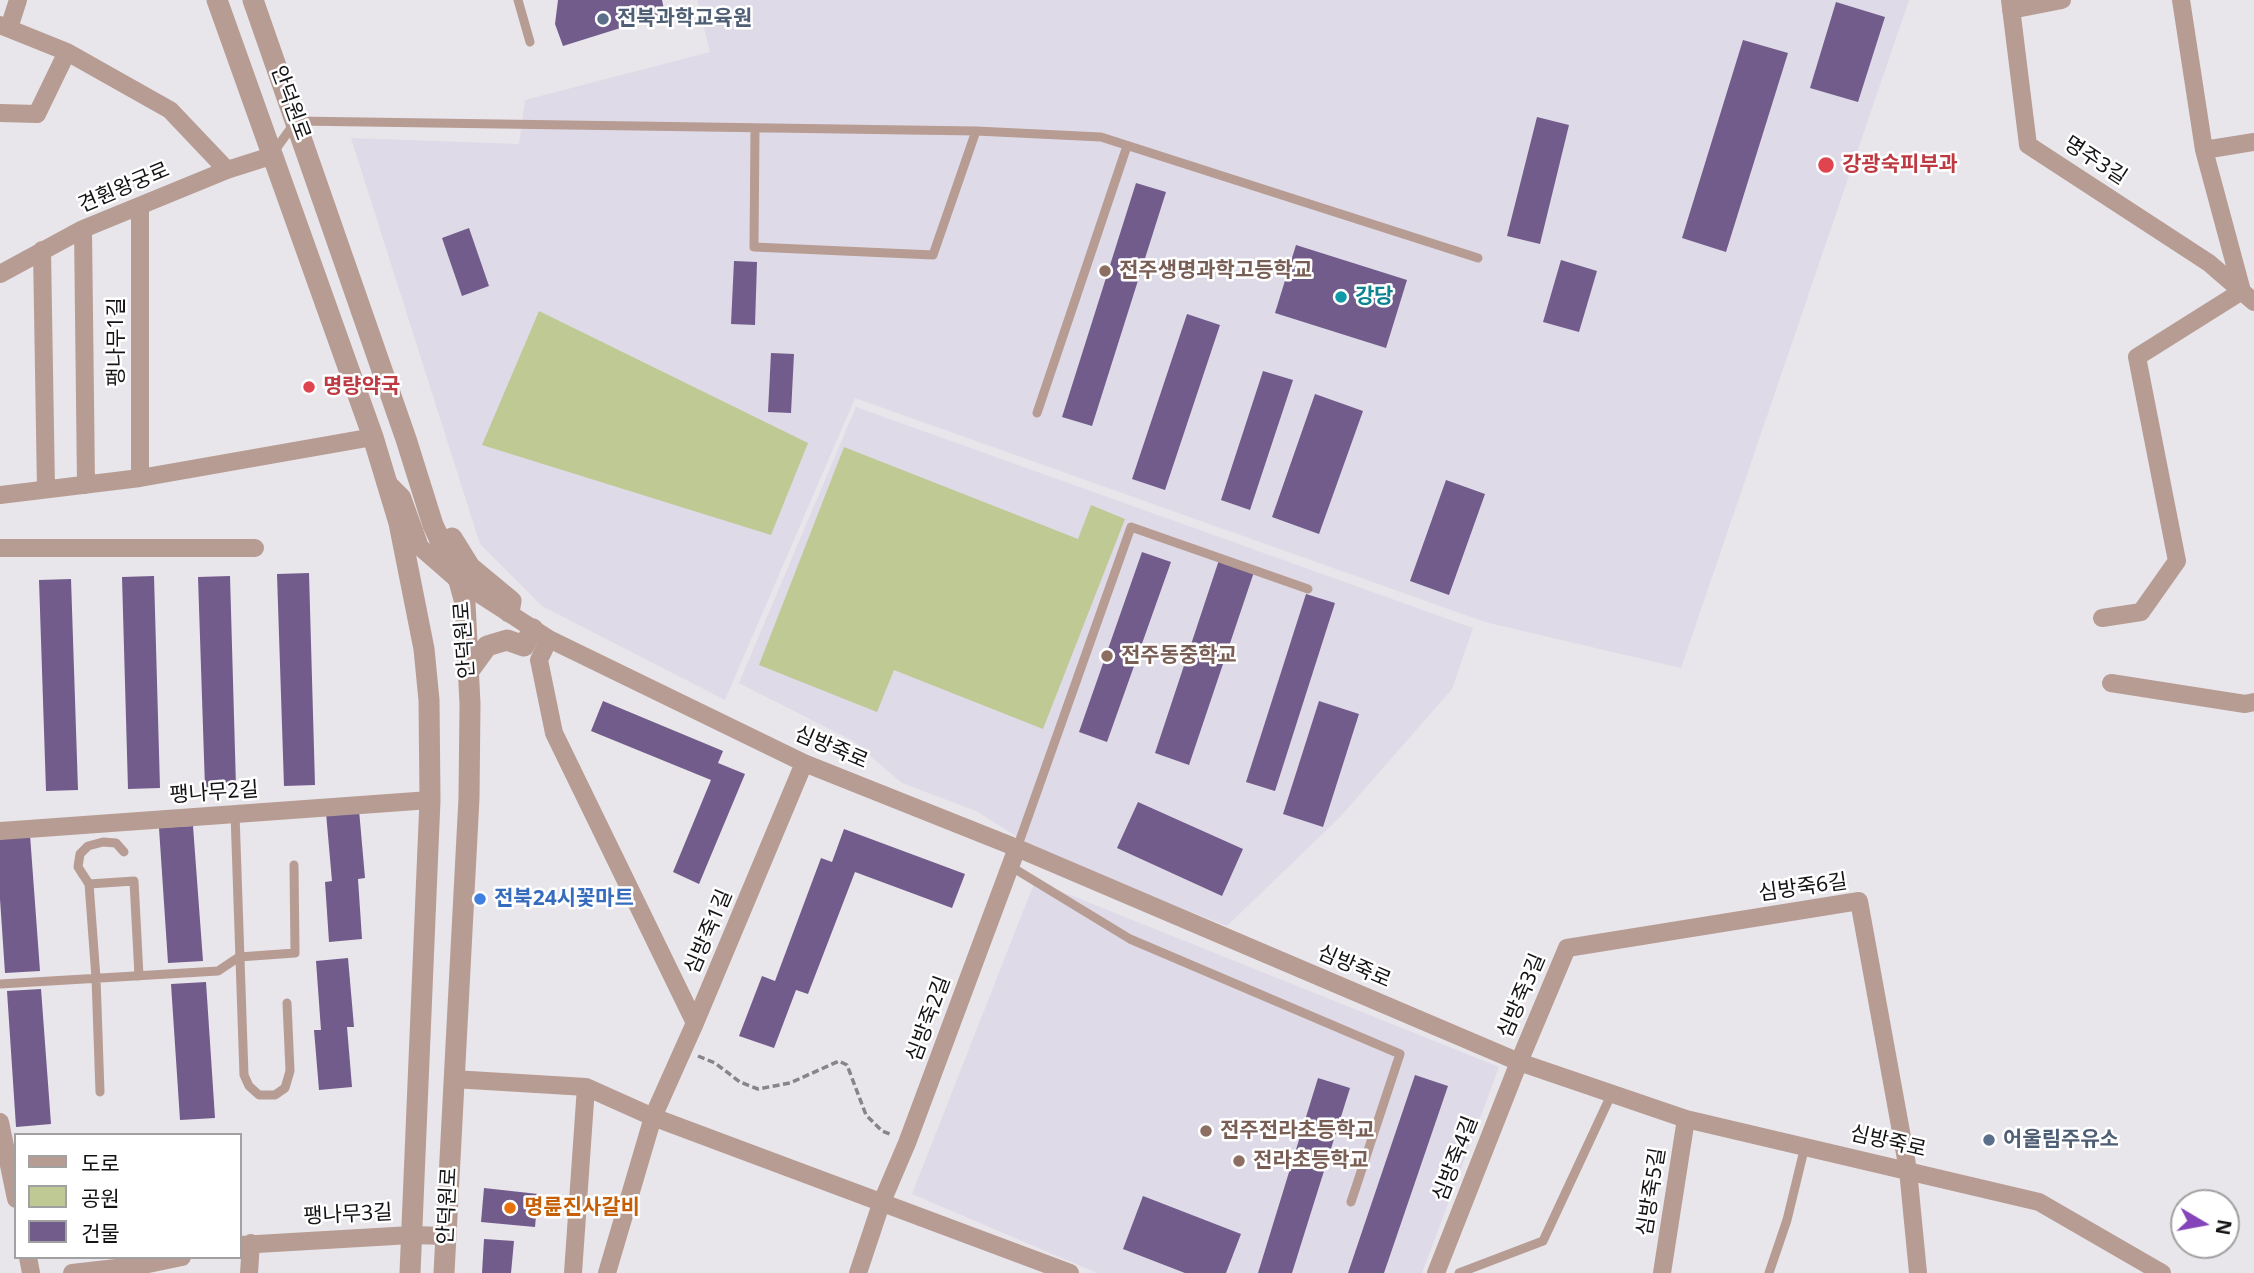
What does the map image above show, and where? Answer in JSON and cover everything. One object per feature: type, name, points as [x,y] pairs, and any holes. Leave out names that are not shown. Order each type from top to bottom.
[{"type":"street","points":[[18,0],[4,26],[67,52],[170,110],[227,170]]},
{"type":"street","name":"안덕원로","points":[[217,0],[373,437],[399,523],[424,649],[429,700],[430,800],[410,1273]]},
{"type":"street","name":"안덕원로","points":[[253,0],[397,413],[433,525],[459,580],[465,603],[469,797],[444,1273]]},
{"type":"street","points":[[2010,5],[2062,0]]},
{"type":"street","points":[[2102,618],[2141,612],[2178,561],[2137,357],[2248,296],[2204,150],[2181,0]]},
{"type":"street","name":"명주3길","points":[[2010,5],[2028,145],[2209,263],[2248,296]]},
{"type":"street","points":[[0,113],[37,114],[67,52]]},
{"type":"street","points":[[2204,150],[2254,142]]},
{"type":"street","name":"견훤왕궁로","points":[[0,274],[83,229],[227,170],[271,156]]},
{"type":"street","name":"팽나무1길","points":[[140,206],[140,478]]},
{"type":"street","name":"팽나무1길","points":[[83,229],[86,485]]},
{"type":"street","points":[[42,250],[46,489]]},
{"type":"street","points":[[0,495],[140,478],[373,437]]},
{"type":"street","name":"심방죽로","points":[[386,482],[402,497],[420,547],[459,580],[541,634],[804,763],[1017,849],[1519,1062],[1686,1119],[2039,1202],[2162,1273]]},
{"type":"street","points":[[433,525],[443,523],[470,567],[511,601],[509,612]]},
{"type":"street","points":[[0,548],[255,548]]},
{"type":"street","points":[[468,671],[487,646],[507,640],[524,646],[541,634]]},
{"type":"street","points":[[541,634],[539,660],[554,733],[695,1023]]},
{"type":"street","points":[[2112,683],[2245,704],[2254,702]]},
{"type":"street","name":"심방죽1길","points":[[607,1273],[653,1117],[804,763]]},
{"type":"street","name":"팽나무2길","points":[[0,831],[430,800]]},
{"type":"street","name":"심방죽2길","points":[[858,1273],[881,1204],[907,1143],[1017,849]]},
{"type":"street","name":"심방죽6길","points":[[1567,948],[1859,901],[1908,1170]]},
{"type":"street","name":"심방죽3길","points":[[1519,1062],[1567,948]]},
{"type":"street","name":"심방죽4길","points":[[1436,1273],[1519,1062]]},
{"type":"street","points":[[453,1079],[586,1087],[653,1117],[1070,1273]]},
{"type":"street","points":[[573,1273],[586,1087]]},
{"type":"street","name":"심방죽5길","points":[[1662,1273],[1686,1119]]},
{"type":"street","points":[[1,1125],[14,1189]]},
{"type":"street","points":[[1908,1170],[1917,1273]]},
{"type":"street","name":"팽나무3길","points":[[249,1273],[245,1244],[411,1235],[446,1236]]},
{"type":"street","points":[[72,1273],[143,1269],[176,1259]]},
{"type":"lane","points":[[518,0],[530,43]]},
{"type":"lane","points":[[271,156],[296,121],[976,131],[1101,137],[1478,258]]},
{"type":"lane","points":[[755,128],[754,247],[933,255],[976,131]]},
{"type":"lane","points":[[1037,413],[1127,146]]},
{"type":"lane","points":[[1017,849],[1131,527],[1308,589]]},
{"type":"lane","points":[[235,814],[244,1075],[249,1086],[259,1095],[275,1095],[285,1088],[290,1072],[287,1003]]},
{"type":"lane","points":[[100,1092],[89,884],[78,867],[80,853],[88,846],[103,842],[116,843],[124,852]]},
{"type":"lane","points":[[0,984],[218,971],[239,957],[295,953],[294,865]]},
{"type":"lane","points":[[1010,866],[1130,939],[1400,1054],[1351,1202]]},
{"type":"lane","points":[[89,884],[134,881],[139,976]]},
{"type":"lane","points":[[1459,1273],[1543,1241],[1612,1093]]},
{"type":"lane","points":[[1769,1273],[1787,1220],[1805,1146]]},
{"type":"path","points":[[683,1051],[715,1063],[740,1082],[758,1089],[790,1083],[839,1061],[847,1065],[866,1115],[882,1131],[907,1143]]},
{"type":"shaded area","name":"전주생명과학고등학교","points":[[697,0],[1909,0],[1681,668],[1485,622],[855,398],[725,700],[542,606],[480,544],[351,138],[519,144],[525,100],[710,52]]},
{"type":"shaded area","name":"전주동중학교","points":[[856,407],[1473,628],[1452,689],[1340,817],[1227,926],[1048,856],[976,811],[902,783],[853,741],[739,683]]},
{"type":"shaded area","name":"전주전라초등학교","points":[[1035,881],[1499,1067],[1422,1273],[1097,1273],[912,1194]]},
{"type":"green space","points":[[539,311],[808,443],[771,535],[482,445]]},
{"type":"green space","points":[[844,447],[1078,539],[1091,505],[1125,519],[1043,729],[894,670],[877,712],[759,665]]},
{"type":"building","name":"전북과학교육원","points":[[558,0],[662,0],[665,14],[563,46],[555,24]]},
{"type":"building","points":[[1836,2],[1885,17],[1858,102],[1810,88]]},
{"type":"building","points":[[1743,40],[1788,53],[1726,252],[1682,238]]},
{"type":"building","points":[[1537,117],[1569,125],[1540,244],[1507,236]]},
{"type":"building","points":[[1136,183],[1166,192],[1092,426],[1062,417]]},
{"type":"building","points":[[469,228],[489,286],[462,296],[442,238]]},
{"type":"building","name":"강당","points":[[1296,245],[1407,280],[1386,348],[1275,313]]},
{"type":"building","points":[[1561,260],[1597,271],[1579,332],[1543,322]]},
{"type":"building","points":[[734,261],[757,262],[755,325],[731,324]]},
{"type":"building","points":[[1187,314],[1220,325],[1165,490],[1132,479]]},
{"type":"building","points":[[771,353],[794,354],[791,413],[768,412]]},
{"type":"building","points":[[1263,371],[1293,380],[1250,510],[1221,500]]},
{"type":"building","points":[[1315,394],[1363,411],[1319,534],[1272,517]]},
{"type":"building","points":[[1446,480],[1485,494],[1449,595],[1410,581]]},
{"type":"building","points":[[1142,552],[1171,562],[1107,742],[1079,732]]},
{"type":"building","points":[[1219,560],[1254,572],[1189,765],[1155,753]]},
{"type":"building","points":[[309,573],[315,785],[284,786],[277,574]]},
{"type":"building","points":[[154,576],[160,788],[128,789],[122,577]]},
{"type":"building","points":[[230,576],[236,787],[205,788],[198,577]]},
{"type":"building","points":[[71,579],[78,790],[46,791],[39,580]]},
{"type":"building","points":[[1306,594],[1335,603],[1275,791],[1246,782]]},
{"type":"building","points":[[603,701],[723,751],[718,763],[745,774],[699,884],[673,872],[711,780],[591,731]]},
{"type":"building","points":[[1319,701],[1359,714],[1323,827],[1283,814]]},
{"type":"building","points":[[1138,802],[1243,849],[1222,896],[1117,848]]},
{"type":"building","points":[[359,810],[365,878],[358,879],[362,939],[329,942],[325,882],[332,881],[326,813]]},
{"type":"building","points":[[193,826],[203,961],[168,963],[159,828]]},
{"type":"building","points":[[844,829],[965,874],[952,908],[855,872],[808,994],[796,990],[774,1048],[739,1036],[762,976],[775,981],[821,858],[832,862]]},
{"type":"building","points":[[30,835],[40,971],[5,973],[0,899],[0,838]]},
{"type":"building","points":[[348,958],[354,1027],[347,1027],[352,1087],[319,1090],[314,1030],[321,1030],[316,961]]},
{"type":"building","points":[[206,982],[215,1118],[180,1120],[171,984]]},
{"type":"building","points":[[41,989],[51,1124],[16,1127],[7,991]]},
{"type":"building","points":[[1415,1075],[1448,1086],[1384,1273],[1348,1273]]},
{"type":"building","points":[[1318,1078],[1350,1088],[1292,1273],[1258,1273]]},
{"type":"building","name":"명륜진사갈비","points":[[484,1188],[538,1194],[535,1227],[481,1222]]},
{"type":"building","points":[[1143,1196],[1241,1234],[1226,1273],[1185,1273],[1123,1249]]},
{"type":"building","points":[[484,1239],[514,1241],[511,1273],[482,1273]]},
{"type":"place","name":"전북과학교육원","points":[[603,19]]},
{"type":"place","name":"강광숙피부과","points":[[1826,165]]},
{"type":"place","name":"전주생명과학고등학교","points":[[1105,271]]},
{"type":"place","name":"강당","points":[[1341,297]]},
{"type":"place","name":"명량약국","points":[[309,387]]},
{"type":"place","name":"전주동중학교","points":[[1107,656]]},
{"type":"place","name":"전북24시꽃마트","points":[[480,899]]},
{"type":"place","name":"전주전라초등학교","points":[[1206,1131]]},
{"type":"place","name":"어울림주유소","points":[[1989,1140]]},
{"type":"place","name":"전라초등학교","points":[[1239,1161]]},
{"type":"place","name":"명륜진사갈비","points":[[510,1208]]}]
